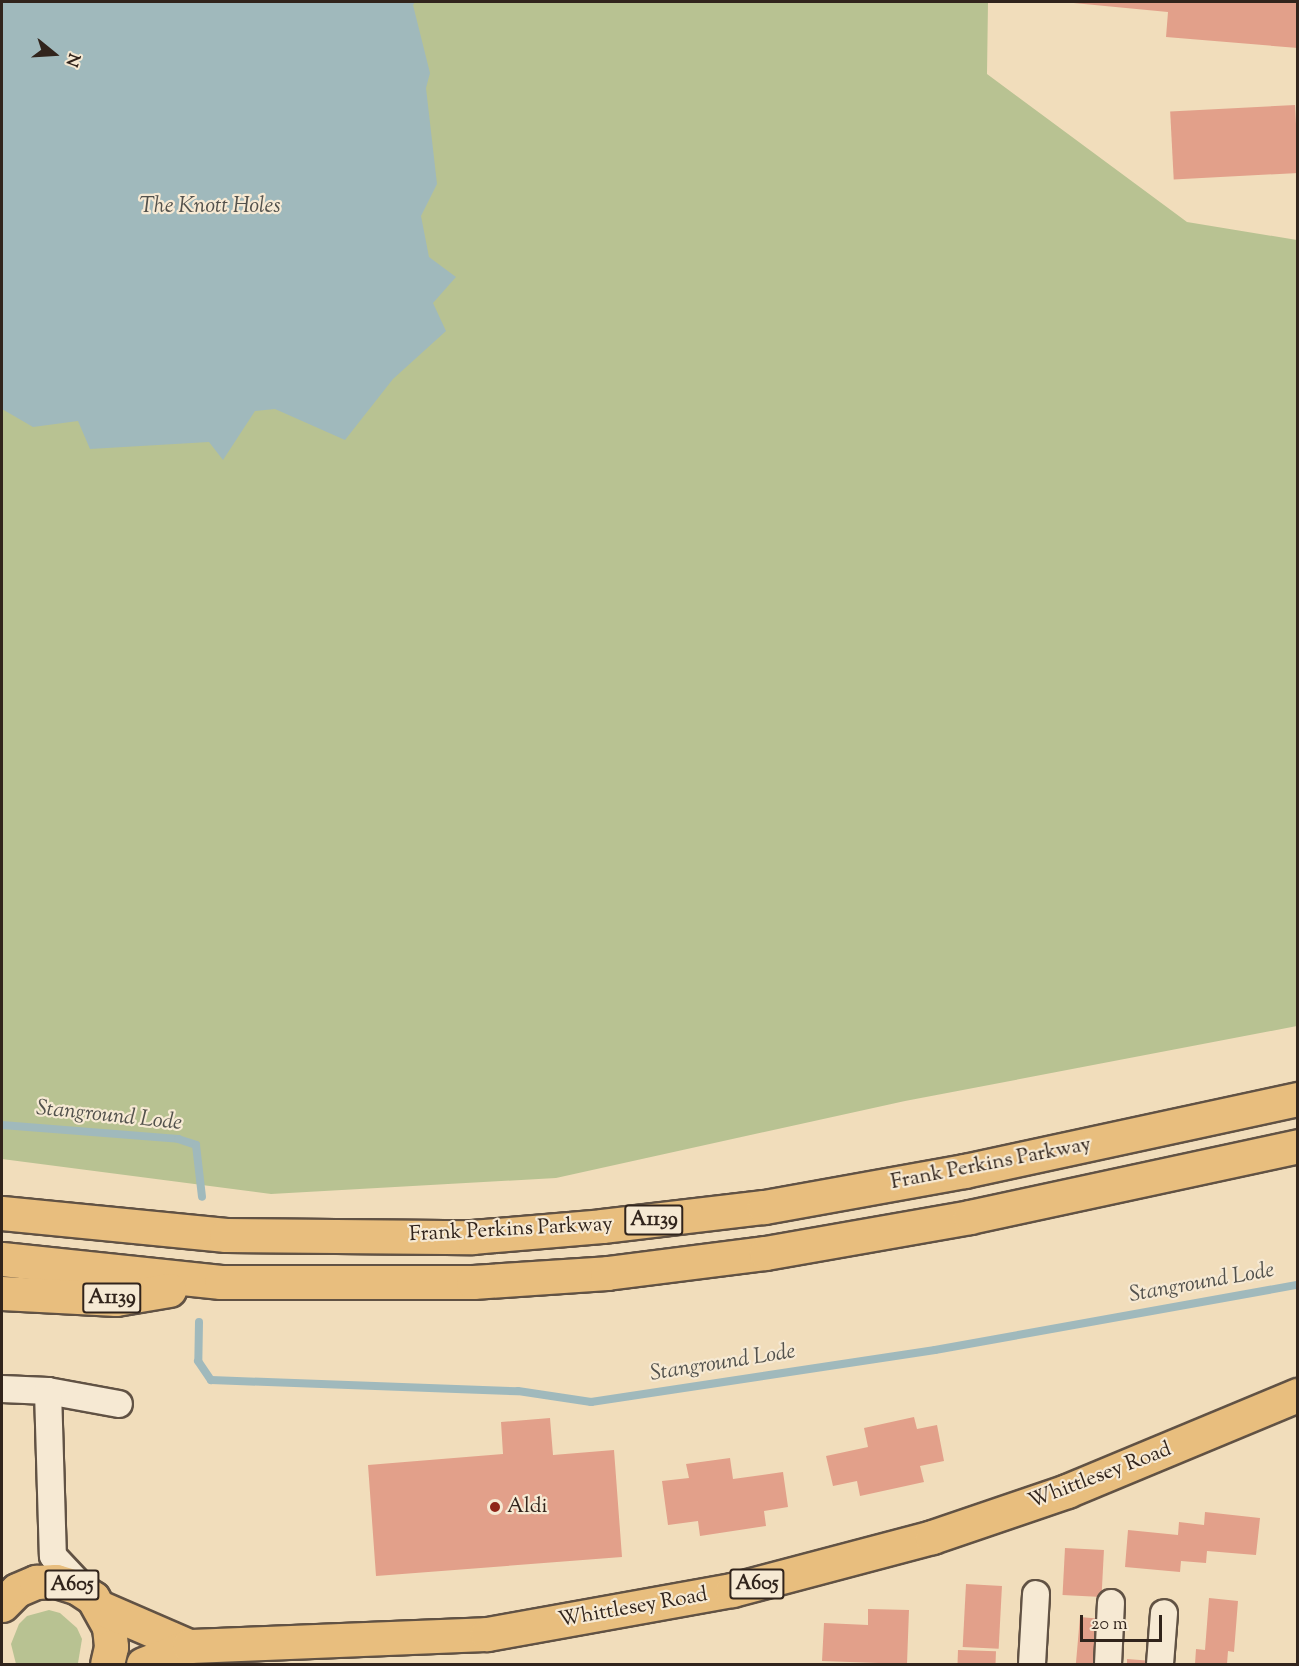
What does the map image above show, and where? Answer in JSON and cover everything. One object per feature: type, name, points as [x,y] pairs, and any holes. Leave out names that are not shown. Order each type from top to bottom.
[{"type":"main road","name":"Frank Perkins Parkway","points":[[2,1213],[226,1235],[472,1236],[590,1227],[765,1207],[965,1171],[1298,1099]]},
{"type":"main road","name":"A1139","points":[[2,1260],[221,1282],[473,1282],[607,1273],[755,1254],[970,1217],[1298,1146]]},
{"type":"main road","name":"A1139","points":[[2,1293],[116,1299],[221,1282]]},
{"type":"main road","name":"Whittlesey Road","points":[[143,1665],[189,1646],[487,1634],[732,1590],[932,1537],[1067,1491],[1298,1395]]},
{"type":"main road","name":"A605","points":[[8,1597],[36,1582],[56,1581],[76,1587],[97,1603],[109,1627],[111,1647],[107,1665]]},
{"type":"main road","name":"Whittlesey Road","points":[[97,1603],[189,1646]]},
{"type":"street","points":[[2,1389],[48,1391],[119,1404]]},
{"type":"street","points":[[48,1391],[53,1556],[97,1603]]},
{"type":"street","points":[[8,1597],[53,1556]]},
{"type":"street","points":[[1032,1665],[1035,1594]]},
{"type":"street","points":[[1108,1665],[1112,1603]]},
{"type":"street","points":[[1160,1665],[1164,1614]]},
{"type":"green space","points":[[2,2],[988,2],[987,74],[1187,222],[1297,240],[1297,1026],[905,1101],[556,1178],[271,1194],[2,1159]]},
{"type":"green space","points":[[49,1610],[60,1613],[77,1628],[82,1639],[78,1663],[16,1664],[11,1644],[19,1624],[27,1616]]},
{"type":"water","name":"The Knott Holes","points":[[2,2],[415,2],[413,5],[430,73],[426,88],[437,184],[421,216],[429,257],[456,277],[433,303],[446,331],[393,379],[345,440],[275,409],[255,411],[223,460],[209,442],[90,449],[78,421],[33,427],[2,409]]},
{"type":"building","points":[[1063,2],[1298,2],[1298,48],[1166,37],[1168,12]]},
{"type":"building","points":[[1295,105],[1298,173],[1174,179],[1170,112]]},
{"type":"building","points":[[914,1417],[917,1429],[937,1425],[944,1461],[920,1466],[924,1482],[860,1496],[857,1481],[833,1486],[826,1456],[868,1447],[864,1428]]},
{"type":"building","name":"Aldi","points":[[550,1418],[553,1455],[614,1450],[622,1557],[376,1576],[368,1465],[503,1454],[501,1422]]},
{"type":"building","points":[[730,1458],[733,1479],[783,1472],[788,1507],[764,1511],[766,1526],[700,1536],[698,1521],[668,1525],[662,1481],[689,1478],[686,1464]]},
{"type":"building","points":[[1205,1512],[1260,1518],[1256,1555],[1207,1551],[1206,1563],[1181,1561],[1180,1572],[1125,1567],[1128,1530],[1178,1535],[1179,1522],[1204,1525]]},
{"type":"building","points":[[1065,1548],[1104,1550],[1101,1597],[1063,1595]]},
{"type":"building","points":[[966,1584],[1002,1586],[999,1649],[963,1647]]},
{"type":"building","points":[[1209,1598],[1238,1601],[1234,1652],[1228,1651],[1227,1664],[1195,1664],[1196,1649],[1205,1650]]},
{"type":"building","points":[[868,1609],[909,1610],[907,1664],[822,1661],[824,1623],[868,1625]]},
{"type":"building","points":[[1080,1617],[1105,1619],[1101,1664],[1076,1664]]},
{"type":"building","points":[[958,1650],[996,1651],[996,1664],[958,1664]]},
{"type":"building","points":[[1127,1659],[1153,1661],[1153,1664],[1127,1664]]},
{"type":"waterway","name":"Stanground Lode","points":[[2,1125],[178,1139],[196,1145],[202,1197]]},
{"type":"waterway","name":"Stanground Lode","points":[[199,1322],[198,1361],[211,1380],[518,1391],[591,1402],[935,1350],[1298,1285]]},
{"type":"place","name":"Aldi","points":[[495,1507]]}]
